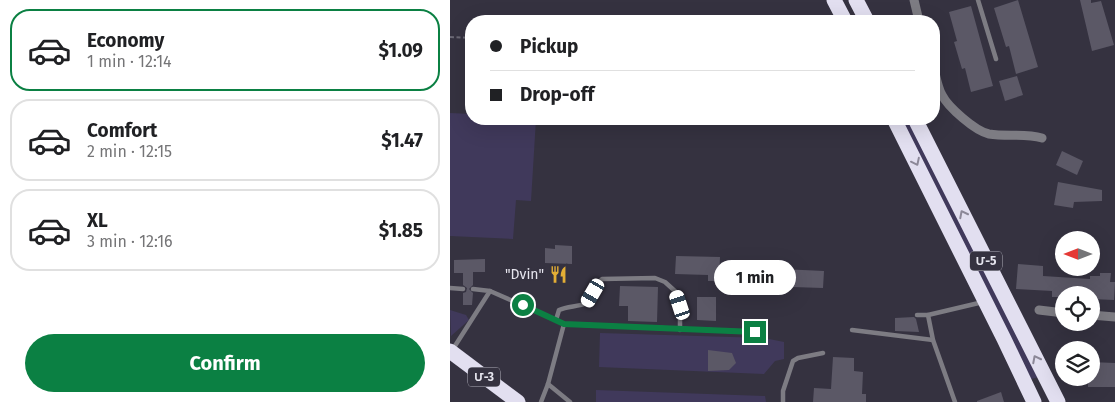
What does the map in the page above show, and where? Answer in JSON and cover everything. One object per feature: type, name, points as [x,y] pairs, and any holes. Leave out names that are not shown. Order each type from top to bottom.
[{"type":"highway","points":[[834,0],[842,15]]},
{"type":"highway","points":[[856,0],[864,15]]},
{"type":"highway","name":"Մ-5","points":[[897,125],[1034,402]]},
{"type":"highway","name":"Մ-5","points":[[918,125],[1058,400]]},
{"type":"highway","name":"Մ-3","points":[[451,352],[518,402]]},
{"type":"highway","points":[[1034,402],[1036,396],[1045,392],[1058,400]]},
{"type":"street","points":[[913,0],[917,15]]},
{"type":"street","points":[[940,100],[987,134],[1031,135],[1042,138]]},
{"type":"street","points":[[1039,310],[1055,311]]},
{"type":"street","points":[[1100,316],[1115,317]]},
{"type":"lane","points":[[978,0],[996,59]]},
{"type":"lane","points":[[556,320],[559,310],[579,307],[587,303],[596,285],[602,280],[655,278],[665,282],[676,292],[680,305],[680,330]]},
{"type":"lane","points":[[450,288],[463,289]]},
{"type":"lane","points":[[473,290],[490,291],[564,324],[755,332]]},
{"type":"lane","points":[[451,352],[490,291]]},
{"type":"lane","points":[[917,315],[928,315],[984,301]]},
{"type":"lane","points":[[928,315],[932,340],[955,402]]},
{"type":"lane","points":[[541,402],[548,384],[564,324]]},
{"type":"lane","points":[[852,330],[932,340]]},
{"type":"lane","points":[[783,402],[783,392],[793,361],[798,358],[823,353]]},
{"type":"lane","points":[[548,384],[570,402]]},
{"type":"path","points":[[450,37],[465,38]]},
{"type":"shaded area","points":[[450,113],[465,114],[465,125],[536,125],[531,201],[516,200],[513,239],[450,236]]},
{"type":"shaded area","points":[[904,125],[912,125],[1039,377],[1031,379]]},
{"type":"shaded area","points":[[450,310],[466,315],[469,320],[451,336]]},
{"type":"shaded area","points":[[600,333],[764,338],[784,342],[784,359],[775,361],[764,374],[599,367]]},
{"type":"shaded area","points":[[596,390],[765,396],[766,402],[596,402]]},
{"type":"building","points":[[1018,0],[1038,67],[1016,74],[1009,46],[1006,47],[994,8]]},
{"type":"building","points":[[1080,0],[1091,0],[1091,3],[1101,1],[1114,45],[1092,51]]},
{"type":"building","points":[[971,6],[993,86],[971,92],[965,68],[962,69],[954,42],[957,41],[949,12]]},
{"type":"building","points":[[1017,76],[1023,95],[1005,101],[999,81]]},
{"type":"building","points":[[1062,151],[1083,161],[1077,175],[1056,165]]},
{"type":"building","points":[[1058,182],[1102,190],[1102,201],[1074,202],[1073,208],[1054,205]]},
{"type":"building","points":[[555,245],[572,246],[572,264],[545,263],[545,248],[555,249]]},
{"type":"building","points":[[676,256],[720,257],[719,281],[708,281],[708,275],[675,274]]},
{"type":"building","points":[[485,259],[485,272],[473,272],[473,285],[469,289],[473,293],[472,305],[463,305],[463,293],[466,292],[467,288],[463,285],[463,273],[454,273],[454,260]]},
{"type":"building","points":[[1018,264],[1043,266],[1043,276],[1090,279],[1090,276],[1100,276],[1100,273],[1111,273],[1110,282],[1115,282],[1114,300],[1100,299],[1100,286],[1055,286],[1055,297],[1052,297],[1052,291],[1016,289]]},
{"type":"building","points":[[782,269],[824,271],[823,288],[792,287],[792,279],[782,279]]},
{"type":"building","points":[[620,286],[658,287],[657,322],[628,321],[628,306],[619,306]]},
{"type":"building","points":[[697,297],[716,297],[716,321],[697,320]]},
{"type":"building","points":[[914,317],[919,332],[895,331],[895,318]]},
{"type":"building","points":[[708,350],[732,353],[736,363],[729,370],[708,371]]},
{"type":"building","points":[[833,357],[854,358],[854,371],[863,372],[862,394],[866,394],[866,402],[813,402],[814,388],[831,389]]},
{"type":"building","points":[[1100,362],[1115,363],[1115,387],[1088,387],[1100,386]]},
{"type":"building","points":[[1001,392],[1004,402],[977,402],[977,401]]},
{"type":"place","name":"\"Dvin\"","points":[[558,274]]},
{"type":"route","points":[[523,305],[564,324],[755,332]]}]
